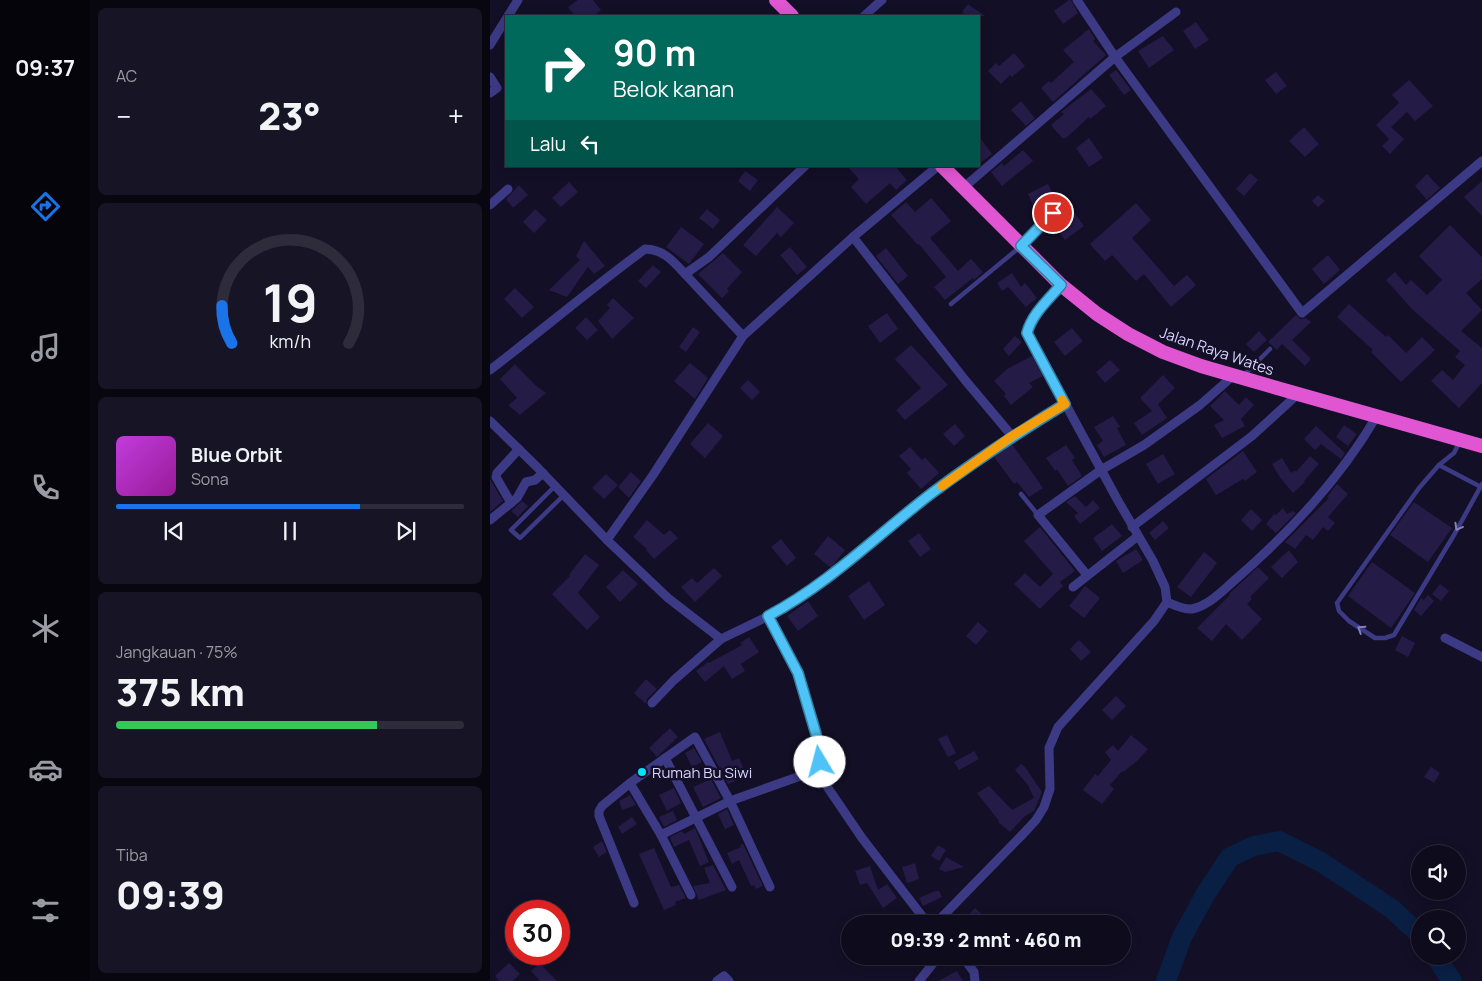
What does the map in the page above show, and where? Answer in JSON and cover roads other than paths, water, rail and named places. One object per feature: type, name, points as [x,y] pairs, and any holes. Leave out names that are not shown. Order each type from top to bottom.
[{"type":"highway","points":[[776,0],[791,15]]},
{"type":"highway","name":"Jalan Raya Wates","points":[[941,167],[1061,285],[1097,314],[1128,334],[1163,352],[1238,376],[1482,446]]},
{"type":"street","points":[[509,15],[518,0]]},
{"type":"street","points":[[865,15],[882,0]]},
{"type":"street","points":[[1077,0],[1115,57],[1302,313],[1482,161]]},
{"type":"street","points":[[963,188],[1115,57],[1176,12]]},
{"type":"street","points":[[490,45],[505,21]]},
{"type":"street","points":[[490,77],[497,88],[490,93]]},
{"type":"street","points":[[685,274],[709,256],[804,167]]},
{"type":"street","points":[[607,540],[650,480],[743,336],[853,237],[939,167]]},
{"type":"street","points":[[490,205],[508,189]]},
{"type":"street","points":[[1021,246],[1064,202]]},
{"type":"street","points":[[853,237],[965,380],[1012,436]]},
{"type":"street","points":[[490,370],[598,283],[645,248],[657,250],[668,256],[743,336]]},
{"type":"street","points":[[944,915],[1036,820],[1048,799],[1050,789],[1048,748],[1058,727],[1154,621],[1167,602],[1165,587],[1153,561],[1132,527],[1027,333],[1030,322],[1061,285]]},
{"type":"street","points":[[1087,575],[1038,515],[1101,470],[1144,445],[1238,376]]},
{"type":"street","points":[[1132,527],[1252,436],[1298,394]]},
{"type":"street","points":[[652,703],[674,680],[720,639],[768,616],[825,581],[932,494],[1012,436],[1065,404]]},
{"type":"street","points":[[1167,602],[1190,610],[1206,604],[1271,548],[1328,486],[1355,451],[1376,417]]},
{"type":"street","points":[[490,421],[543,472],[607,540],[668,598],[720,639]]},
{"type":"street","points":[[511,503],[496,477],[497,473],[519,449]]},
{"type":"street","points":[[490,520],[518,496],[526,482],[535,480],[543,472]]},
{"type":"street","points":[[1073,587],[1138,536]]},
{"type":"street","points":[[768,616],[798,673],[816,734],[820,769],[828,788],[862,838],[921,915]]},
{"type":"street","points":[[1445,638],[1482,657]]},
{"type":"street","points":[[634,903],[599,816],[599,811],[602,806],[630,783],[695,737],[730,801],[770,887]]},
{"type":"street","points":[[665,758],[732,887]]},
{"type":"street","points":[[660,835],[730,801],[820,769]]},
{"type":"street","points":[[630,783],[691,895]]},
{"type":"street","points":[[919,981],[932,965]]},
{"type":"street","points":[[969,965],[974,972],[975,981]]},
{"type":"street","points":[[718,981],[724,976],[729,981]]},
{"type":"lane","points":[[951,304],[1021,246]]},
{"type":"lane","points":[[1238,376],[1270,349]]},
{"type":"lane","points":[[1440,465],[1481,486],[1394,635],[1385,638],[1375,638],[1339,611],[1337,603],[1419,488],[1440,465],[1454,453],[1461,440]]},
{"type":"lane","points":[[555,486],[511,530],[520,538],[564,495]]},
{"type":"lane","points":[[1020,494],[1038,515]]},
{"type":"waterway","points":[[1166,981],[1182,937],[1205,895],[1230,857],[1254,846],[1279,841],[1321,862],[1392,909],[1411,927]]},
{"type":"waterway","points":[[1441,965],[1452,981]]},
{"type":"place","name":"Rumah Bu Siwi","points":[[642,772]]}]
